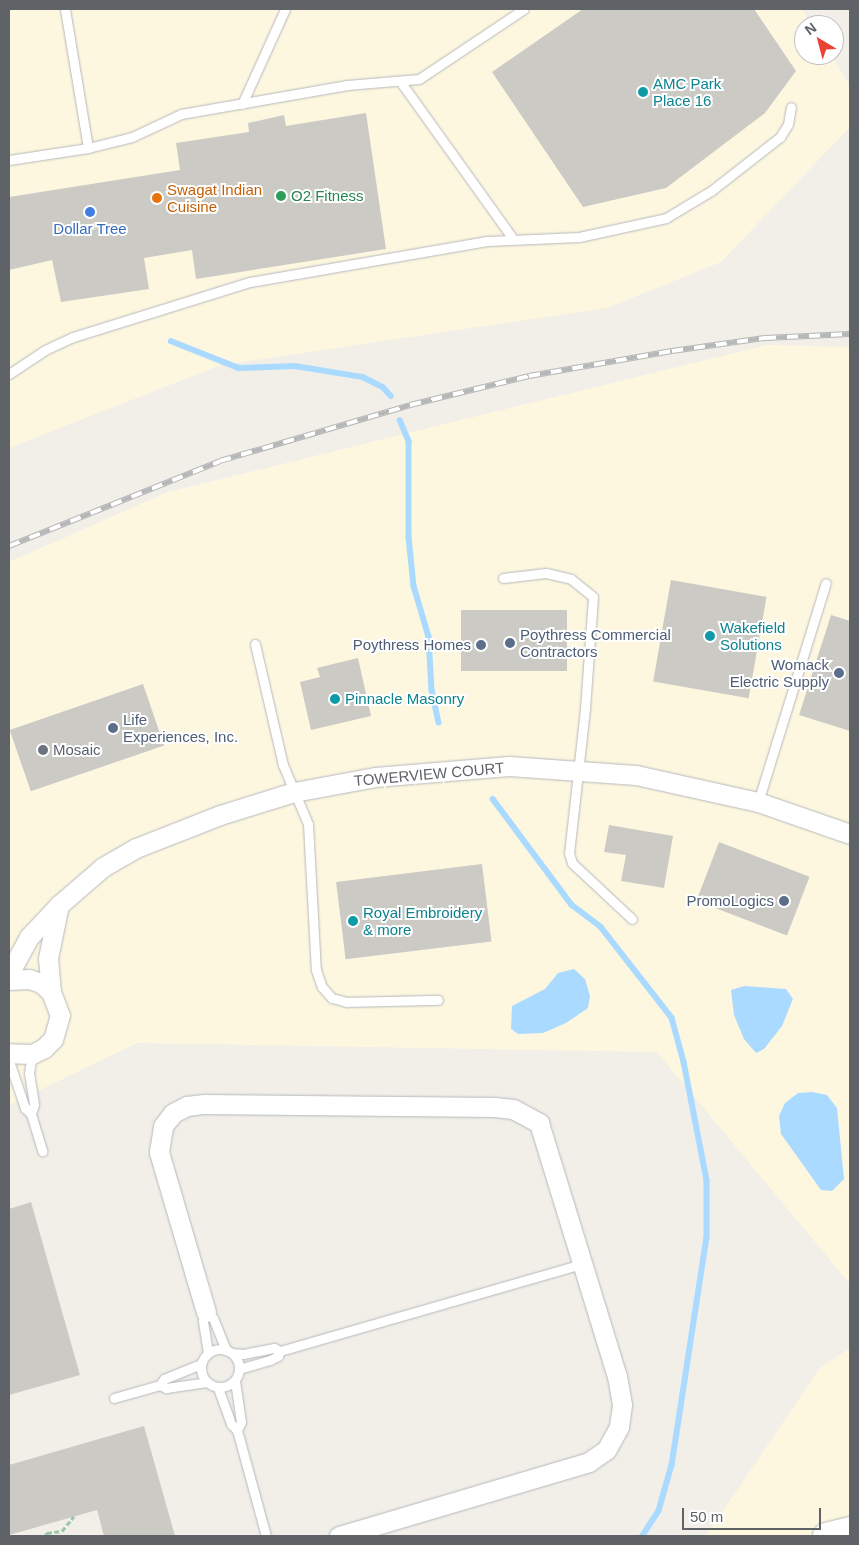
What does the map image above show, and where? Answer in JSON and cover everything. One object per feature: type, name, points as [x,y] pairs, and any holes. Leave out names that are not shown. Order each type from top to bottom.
[{"type":"street","name":"TOWERVIEW COURT","points":[[9,974],[29,937],[59,905],[103,867],[136,848],[220,815],[294,792],[375,777],[446,769],[509,766],[578,769],[644,777],[758,802],[850,834]]},
{"type":"street","points":[[9,1053],[32,1054],[48,1044],[58,1028],[60,1015],[50,992],[48,958],[59,905]]},
{"type":"street","points":[[9,980],[29,979],[50,992]]},
{"type":"street","points":[[206,1312],[159,1152],[163,1126],[173,1113],[188,1106],[204,1104],[494,1107],[528,1114],[539,1123],[545,1136],[581,1264],[617,1376],[622,1405],[619,1427],[606,1450],[589,1462],[339,1536]]},
{"type":"street","points":[[826,1536],[850,1530]]},
{"type":"lane","points":[[66,9],[88,148]]},
{"type":"lane","points":[[242,104],[285,9]]},
{"type":"lane","points":[[9,160],[88,148],[132,137],[181,114],[347,85],[419,79],[524,9]]},
{"type":"lane","points":[[400,81],[513,239]]},
{"type":"lane","points":[[9,374],[45,350],[73,337],[208,292],[335,265],[513,239],[579,237],[655,222],[678,213],[780,138],[791,107]]},
{"type":"lane","points":[[503,578],[546,572],[571,579],[593,597],[569,853],[572,864],[632,919]]},
{"type":"lane","points":[[758,802],[826,583]]},
{"type":"lane","points":[[255,644],[283,766],[308,824],[316,970],[322,986],[332,998],[347,1002],[438,1000]]},
{"type":"lane","points":[[31,1114],[34,1104],[29,1073],[32,1054]]},
{"type":"lane","points":[[9,1060],[21,1100],[31,1114],[42,1151]]},
{"type":"lane","points":[[208,1353],[229,1351],[243,1354],[274,1348],[280,1351],[581,1264]]},
{"type":"lane","points":[[160,1386],[164,1379],[202,1364],[208,1353],[202,1321],[206,1312],[213,1318],[240,1369]]},
{"type":"lane","points":[[240,1369],[270,1360],[278,1356],[280,1351]]},
{"type":"lane","points":[[202,1364],[207,1382]]},
{"type":"lane","points":[[237,1430],[241,1422],[235,1381],[240,1369]]},
{"type":"lane","points":[[218,1388],[235,1381]]},
{"type":"lane","points":[[114,1398],[160,1386],[166,1388],[207,1382],[218,1388],[231,1424],[237,1430],[266,1536]]},
{"type":"path","points":[[46,1536],[47,1533],[62,1531],[74,1516]]},
{"type":"shaded area","points":[[9,9],[802,9],[806,15],[794,15],[794,65],[837,65],[850,86],[850,127],[721,262],[607,308],[221,365],[9,448]]},
{"type":"shaded area","points":[[767,345],[850,347],[850,1284],[657,1052],[137,1043],[9,1105],[9,562],[168,492]]},
{"type":"shaded area","points":[[850,1348],[850,1536],[706,1536],[820,1368]]},
{"type":"water","points":[[574,969],[585,979],[590,996],[588,1008],[566,1023],[543,1033],[518,1034],[511,1029],[512,1006],[545,989],[558,973]]},
{"type":"water","points":[[744,986],[786,989],[793,999],[782,1026],[764,1049],[756,1053],[744,1039],[734,1015],[731,990]]},
{"type":"water","points":[[812,1092],[827,1095],[837,1108],[844,1179],[832,1191],[821,1190],[781,1134],[779,1116],[785,1103],[798,1093]]},
{"type":"building","name":"AMC Park Place 16","points":[[583,9],[754,9],[796,71],[765,113],[666,188],[583,207],[492,72]]},
{"type":"building","name":"O2 Fitness","points":[[366,113],[386,249],[196,279],[192,250],[144,258],[149,289],[61,302],[52,260],[9,270],[9,197],[180,170],[176,143],[249,132],[248,123],[284,115],[286,126]]},
{"type":"building","name":"Wakefield Solutions","points":[[671,580],[767,597],[749,698],[653,681]]},
{"type":"building","points":[[461,610],[567,610],[567,671],[461,671]]},
{"type":"building","points":[[831,615],[850,621],[850,731],[799,715]]},
{"type":"building","name":"Pinnacle Masonry","points":[[358,658],[371,716],[311,730],[300,682],[320,677],[317,668]]},
{"type":"building","points":[[143,684],[164,745],[31,791],[10,730]]},
{"type":"building","points":[[609,825],[673,836],[664,888],[621,881],[626,855],[604,852]]},
{"type":"building","points":[[719,842],[810,877],[787,936],[696,901]]},
{"type":"building","points":[[482,864],[492,941],[346,959],[336,882]]},
{"type":"building","points":[[31,1202],[80,1375],[9,1395],[9,1209]]},
{"type":"building","points":[[144,1426],[175,1536],[104,1536],[97,1510],[9,1535],[9,1465]]},
{"type":"waterway","points":[[171,341],[239,368],[295,366],[363,377],[383,387],[391,396]]},
{"type":"waterway","points":[[400,420],[409,441],[409,537],[414,586],[429,637],[432,690],[439,722]]},
{"type":"waterway","points":[[493,799],[572,905],[601,927],[672,1018],[684,1062],[707,1180],[707,1237],[672,1465],[659,1511],[643,1536]]},
{"type":"railway","points":[[9,546],[220,461],[410,405],[529,376],[672,351],[765,338],[850,334]]},
{"type":"place","name":"AMC Park Place 16","points":[[643,92]]},
{"type":"place","name":"O2 Fitness","points":[[281,196]]},
{"type":"place","name":"Swagat Indian Cuisine","points":[[157,198]]},
{"type":"place","name":"Dollar Tree","points":[[90,212]]},
{"type":"place","name":"Wakefield Solutions","points":[[710,636]]},
{"type":"place","name":"Poythress Commercial Contractors","points":[[510,643]]},
{"type":"place","name":"Poythress Homes","points":[[481,645]]},
{"type":"place","name":"Womack Electric Supply","points":[[839,673]]},
{"type":"place","name":"Pinnacle Masonry","points":[[335,699]]},
{"type":"place","name":"Life Experiences, Inc.","points":[[113,728]]},
{"type":"place","name":"Mosaic","points":[[43,750]]},
{"type":"place","name":"PromoLogics","points":[[784,901]]},
{"type":"place","name":"Royal Embroidery & more","points":[[353,921]]}]
